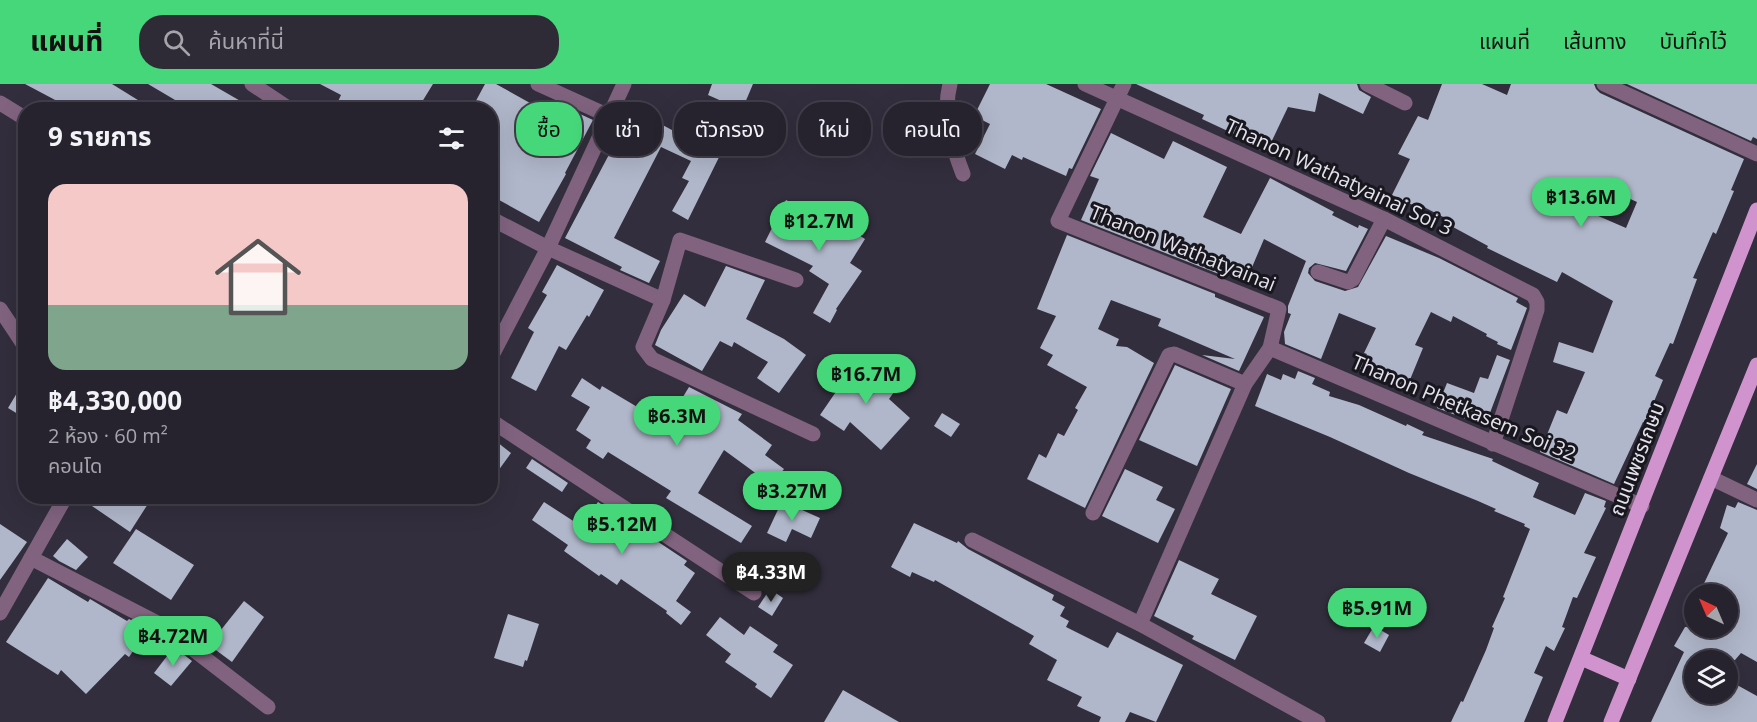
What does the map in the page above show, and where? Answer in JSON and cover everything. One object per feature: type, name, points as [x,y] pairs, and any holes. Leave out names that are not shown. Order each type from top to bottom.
[{"type":"main road","name":"ถนนเพชรเกษม","points":[[1555,722],[1757,210]]},
{"type":"main road","points":[[1611,722],[1711,478],[1752,389],[1757,365]]},
{"type":"main road","points":[[1581,658],[1629,680]]},
{"type":"street","points":[[252,84],[279,102]]},
{"type":"street","points":[[538,84],[594,109]]},
{"type":"street","points":[[616,102],[624,84]]},
{"type":"street","points":[[950,84],[947,96],[951,143],[963,174]]},
{"type":"street","name":"Thanon Wathatyainai Soi 3","points":[[1085,84],[1121,91],[1384,219],[1533,295],[1538,302],[1534,320],[1493,444]]},
{"type":"street","points":[[1367,84],[1405,103]]},
{"type":"street","points":[[1604,84],[1757,154]]},
{"type":"street","name":"Thanon Wathatyainai","points":[[1121,91],[1058,221],[1280,309],[1270,348],[1245,384],[1140,624]]},
{"type":"street","points":[[0,103],[18,114]]},
{"type":"street","points":[[498,344],[548,248],[594,148]]},
{"type":"street","points":[[1318,272],[1348,282],[1353,279],[1384,219]]},
{"type":"street","points":[[498,222],[548,248],[663,300]]},
{"type":"street","points":[[796,280],[680,240],[663,300],[643,347],[652,359],[813,434]]},
{"type":"street","points":[[0,309],[18,336]]},
{"type":"street","name":"Thanon Phetkasem Soi 32","points":[[1270,348],[1642,506]]},
{"type":"street","points":[[1093,513],[1169,355],[1174,354],[1245,384]]},
{"type":"street","points":[[498,425],[754,593]]},
{"type":"street","points":[[1711,478],[1757,500]]},
{"type":"street","points":[[2,605],[61,504]]},
{"type":"street","points":[[972,540],[1140,624],[1318,722]]},
{"type":"street","points":[[31,558],[163,626],[268,707]]},
{"type":"building","points":[[25,84],[112,84],[141,102],[59,102]]},
{"type":"building","points":[[148,84],[211,84],[242,102],[178,102]]},
{"type":"building","points":[[320,84],[433,84],[422,102],[338,102],[341,95]]},
{"type":"building","points":[[485,84],[496,84],[528,102],[516,102],[516,156],[574,156],[539,222],[498,199],[498,102],[475,102]]},
{"type":"building","points":[[712,84],[753,84],[745,102],[724,102],[708,95]]},
{"type":"building","points":[[990,84],[1046,84],[1101,109],[1072,169],[1069,168],[1066,176],[1023,157],[1022,160],[1012,155],[1005,169],[979,156],[982,156],[982,140],[990,124],[982,120],[981,102]]},
{"type":"building","points":[[1136,84],[1357,84],[1359,90],[1371,97],[1363,114],[1319,93],[1315,112],[1288,107],[1266,153],[1245,143],[1247,140],[1202,119],[1204,115]]},
{"type":"building","points":[[1442,84],[1482,84],[1507,95],[1511,84],[1594,84],[1600,93],[1744,159],[1731,190],[1734,191],[1716,234],[1713,232],[1693,278],[1697,279],[1673,344],[1670,343],[1655,376],[1663,380],[1645,423],[1643,422],[1614,484],[1540,452],[1557,410],[1567,414],[1585,372],[1553,362],[1559,342],[1593,353],[1613,301],[1562,272],[1557,282],[1487,248],[1488,246],[1453,227],[1455,223],[1418,204],[1417,207],[1392,195],[1410,159],[1398,154],[1418,116],[1428,120]],"holes":[[[1608,189],[1637,202],[1626,228],[1596,215]]]},
{"type":"building","points":[[1627,84],[1757,84],[1757,139],[1753,137],[1751,141]]},
{"type":"building","points":[[582,115],[593,120],[582,141]]},
{"type":"building","points":[[662,125],[674,131],[674,153],[662,147]]},
{"type":"building","points":[[1111,133],[1164,159],[1173,141],[1227,167],[1203,217],[1241,234],[1270,178],[1334,212],[1332,215],[1358,228],[1359,225],[1368,229],[1346,271],[1315,263],[1309,268],[1308,273],[1315,281],[1345,291],[1358,287],[1386,236],[1439,258],[1518,298],[1516,302],[1527,308],[1511,350],[1497,344],[1498,342],[1486,336],[1487,334],[1453,316],[1451,322],[1431,312],[1415,345],[1423,348],[1407,387],[1360,369],[1367,354],[1364,353],[1376,328],[1339,313],[1321,359],[1285,344],[1284,332],[1291,314],[1288,313],[1288,306],[1306,261],[1264,239],[1250,272],[1230,264],[1224,276],[1081,220],[1099,179],[1090,176]]},
{"type":"building","points":[[608,156],[656,156],[614,238],[660,261],[649,283],[620,270],[622,267],[565,238]]},
{"type":"building","points":[[680,156],[720,156],[688,220],[672,211],[689,181],[682,178],[691,161]]},
{"type":"building","points":[[786,200],[826,220],[829,216],[865,239],[850,263],[862,271],[836,309],[830,323],[813,313],[829,284],[809,271],[813,266],[765,242]]},
{"type":"building","points":[[1067,235],[1215,294],[1215,297],[1264,317],[1239,371],[1202,355],[1235,359],[1158,326],[1161,319],[1111,300],[1098,329],[1119,339],[1116,346],[1127,347],[1154,363],[1085,508],[1027,479],[1039,454],[1046,458],[1058,433],[1064,436],[1078,410],[1075,408],[1087,387],[1047,365],[1053,355],[1040,348],[1056,316],[1037,309]]},
{"type":"building","points":[[557,265],[604,290],[566,350],[559,346],[536,391],[511,378],[534,332],[528,328],[547,295],[542,292]]},
{"type":"building","points":[[726,266],[765,280],[746,319],[784,339],[806,355],[779,393],[757,378],[768,362],[734,342],[732,347],[720,341],[702,371],[655,345],[661,330],[684,294],[705,307]]},
{"type":"building","points":[[860,355],[880,372],[875,378],[894,392],[889,399],[910,418],[881,450],[850,422],[844,431],[820,415],[842,383],[840,381]]},
{"type":"building","points":[[1497,355],[1510,360],[1485,426],[1437,408],[1447,383],[1474,393],[1480,377],[1488,379]]},
{"type":"building","points":[[1175,365],[1231,389],[1197,466],[1139,440]]},
{"type":"building","points":[[1298,371],[1315,378],[1312,384],[1330,392],[1329,396],[1359,405],[1406,426],[1407,424],[1424,432],[1422,435],[1493,459],[1492,461],[1539,483],[1533,497],[1575,515],[1585,493],[1606,501],[1604,507],[1606,508],[1584,553],[1596,557],[1577,598],[1573,597],[1562,627],[1565,628],[1554,651],[1546,646],[1534,673],[1543,677],[1524,722],[1451,722],[1461,701],[1463,702],[1486,650],[1494,628],[1492,627],[1530,529],[1524,526],[1525,524],[1494,511],[1496,509],[1255,406],[1267,374],[1281,380],[1283,374],[1295,379]]},
{"type":"building","points":[[582,378],[600,390],[602,386],[639,408],[640,406],[667,423],[689,387],[742,414],[738,420],[772,445],[765,455],[784,469],[772,485],[724,450],[698,493],[752,526],[741,543],[666,498],[671,491],[608,452],[603,459],[586,448],[591,440],[576,430],[590,407],[571,396]]},
{"type":"building","points":[[18,391],[18,414],[8,408]]},
{"type":"building","points":[[942,413],[960,424],[951,437],[934,426]]},
{"type":"building","points":[[498,443],[511,453],[498,471]]},
{"type":"building","points":[[532,459],[568,483],[562,492],[526,468]]},
{"type":"building","points":[[1757,464],[1757,489],[1747,484]]},
{"type":"building","points":[[1125,469],[1163,487],[1156,500],[1175,509],[1158,543],[1102,516]]},
{"type":"building","points":[[782,501],[820,518],[811,538],[792,529],[786,542],[767,533]]},
{"type":"building","points":[[544,502],[581,526],[598,502],[687,561],[684,565],[695,573],[676,601],[691,612],[681,625],[666,613],[667,611],[621,579],[617,585],[601,574],[599,576],[564,551],[568,545],[532,520]]},
{"type":"building","points":[[1738,502],[1757,510],[1757,662],[1741,653],[1738,656],[1738,650],[1684,650],[1684,652],[1674,646],[1684,629],[1684,638],[1738,638],[1738,584],[1704,584],[1728,533],[1720,528],[1727,505],[1735,508]]},
{"type":"building","points":[[93,504],[148,504],[130,532],[92,506]]},
{"type":"building","points":[[914,523],[957,543],[958,541],[968,549],[1054,595],[1052,600],[1065,607],[1060,616],[1069,621],[1066,627],[1108,648],[1117,632],[1183,665],[1156,722],[1130,712],[1125,722],[1099,722],[1101,717],[1077,706],[1082,697],[1047,680],[1057,660],[1029,644],[1034,636],[935,580],[934,582],[912,572],[910,577],[891,567]]},
{"type":"building","points":[[0,524],[27,542],[0,580]]},
{"type":"building","points":[[136,529],[194,565],[171,600],[113,563]]},
{"type":"building","points":[[67,539],[88,557],[76,570],[53,556]]},
{"type":"building","points":[[1179,560],[1219,579],[1211,594],[1257,616],[1235,660],[1192,639],[1194,636],[1154,616]]},
{"type":"building","points":[[48,578],[88,602],[90,599],[127,621],[129,619],[148,629],[129,657],[125,654],[86,694],[61,670],[58,675],[6,642]]},
{"type":"building","points":[[770,589],[783,598],[772,616],[758,607]]},
{"type":"building","points":[[244,601],[264,617],[232,662],[209,645]]},
{"type":"building","points":[[508,614],[539,624],[523,667],[494,658]]},
{"type":"building","points":[[720,617],[744,635],[750,626],[778,645],[773,652],[793,665],[771,698],[755,687],[757,684],[725,662],[731,654],[706,635]]},
{"type":"building","points":[[1374,626],[1389,635],[1380,652],[1364,643]]},
{"type":"building","points":[[174,647],[192,661],[171,686],[154,673]]},
{"type":"building","points":[[1684,652],[1684,704],[1738,704],[1738,686],[1757,696],[1757,722],[1651,722]]},
{"type":"building","points":[[843,690],[899,722],[824,722]]}]
